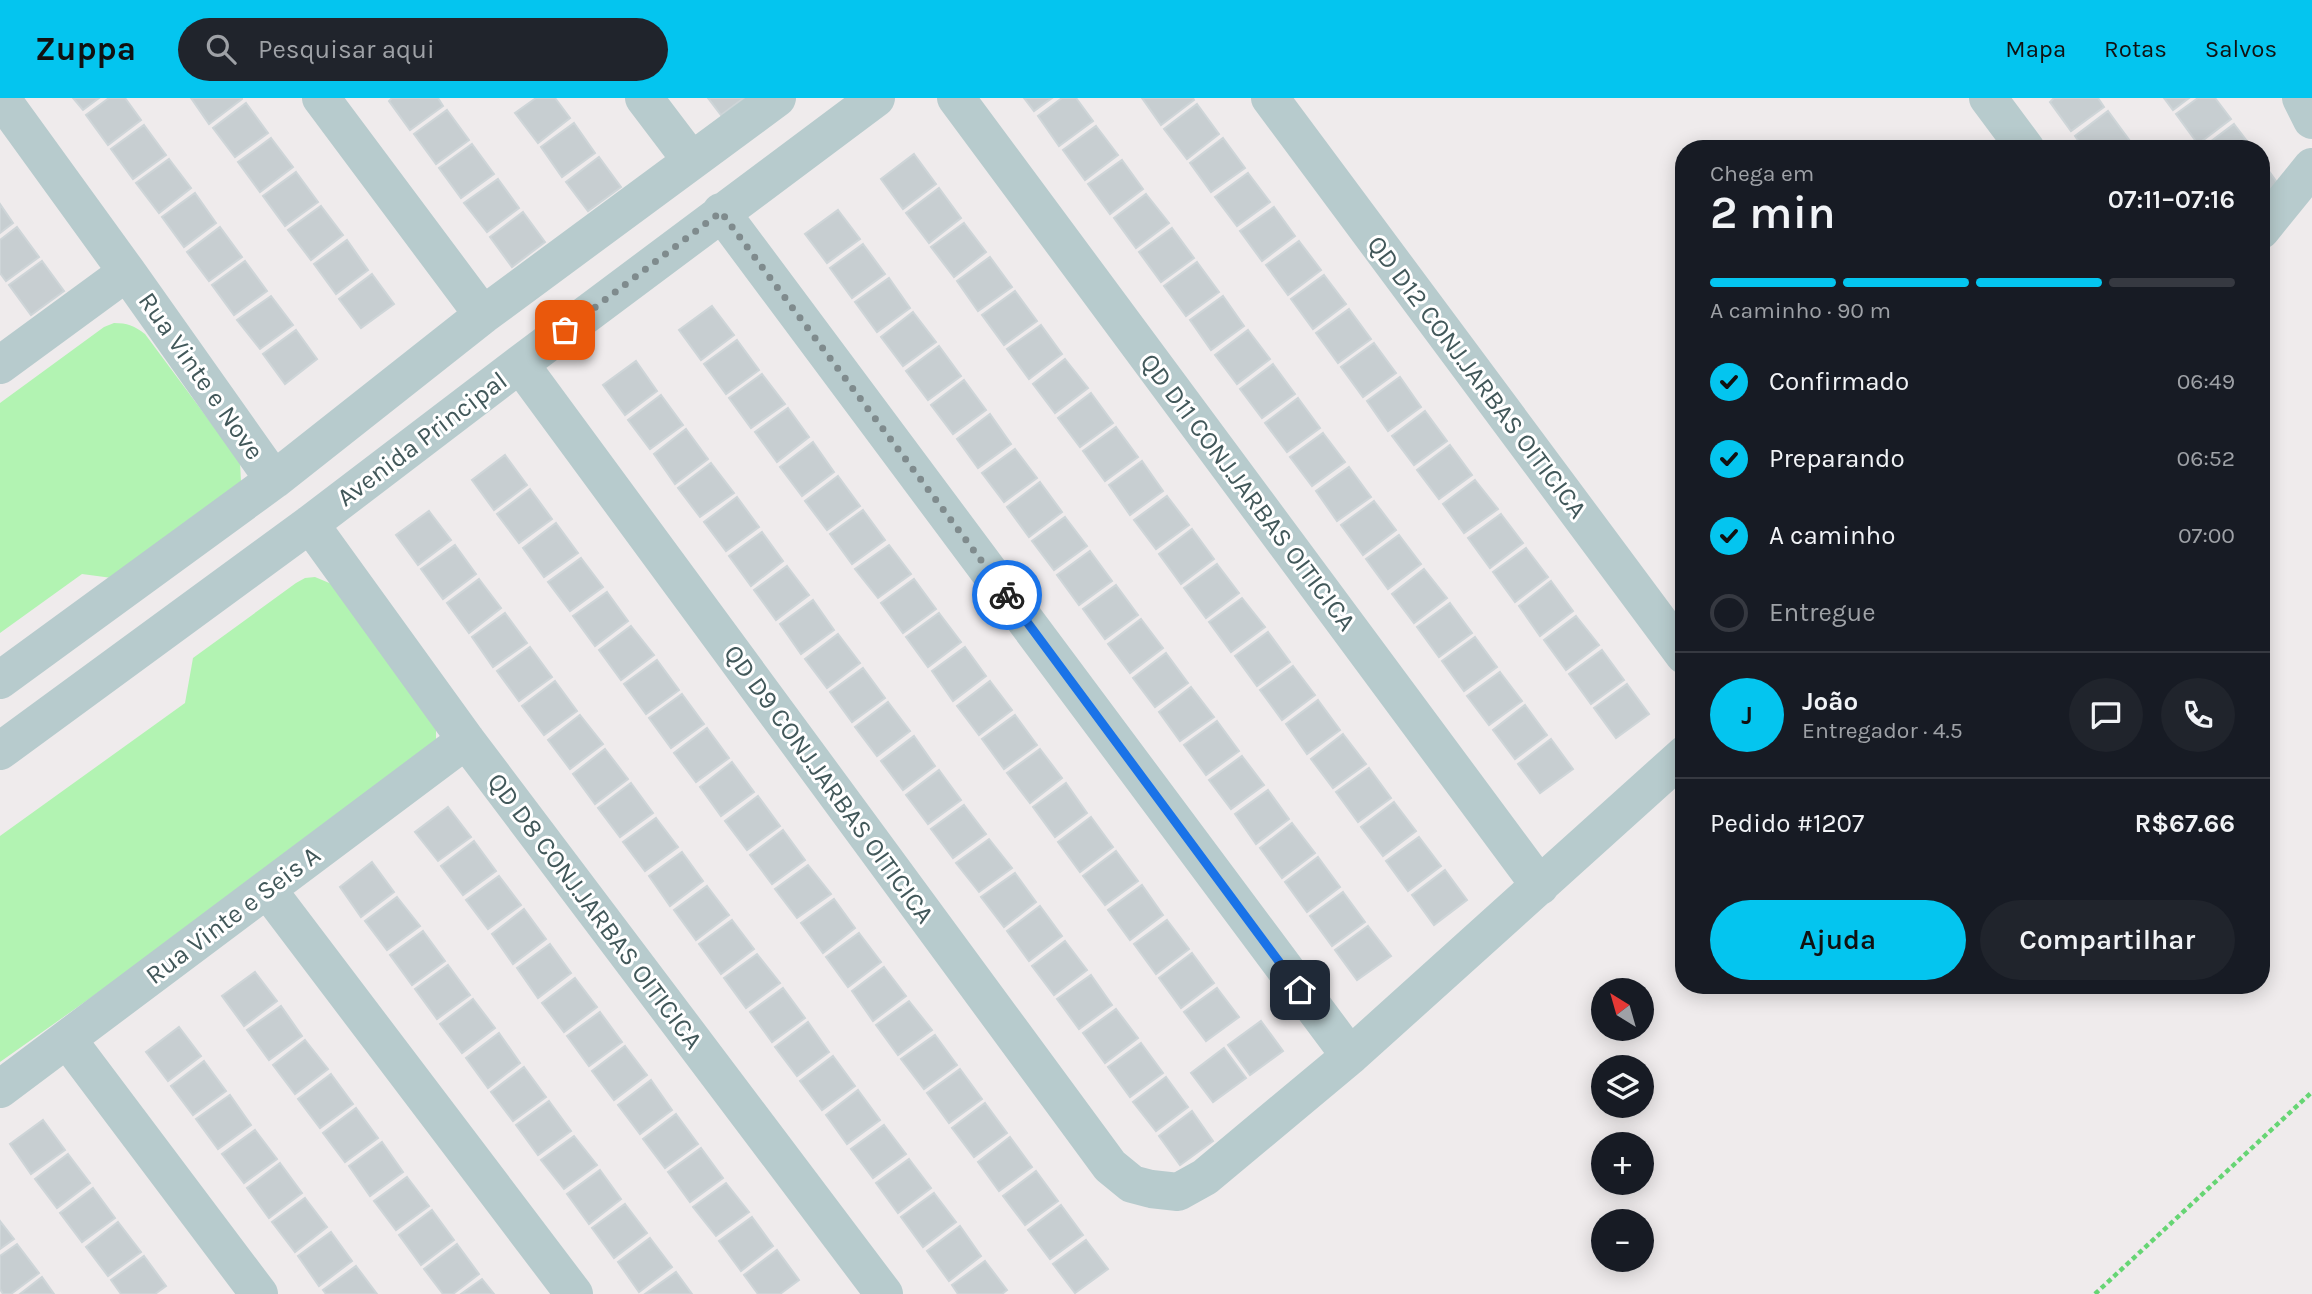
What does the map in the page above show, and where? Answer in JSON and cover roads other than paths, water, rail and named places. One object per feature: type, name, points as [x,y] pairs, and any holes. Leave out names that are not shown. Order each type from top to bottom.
[{"type":"street","name":"Rua Vinte e Nove","points":[[1,98],[274,481]]},
{"type":"street","points":[[321,98],[483,315]]},
{"type":"street","points":[[644,98],[691,160]]},
{"type":"street","points":[[0,680],[274,481],[483,315],[777,98]]},
{"type":"street","name":"Avenida Principal","points":[[1,748],[310,524],[721,212],[876,98]]},
{"type":"street","name":"QD D11 CONJ.JARBAS OITICICA","points":[[956,98],[1540,886]]},
{"type":"street","name":"QD D12 CONJ.JARBAS OITICICA","points":[[1270,98],[1675,643]]},
{"type":"street","points":[[1988,98],[2019,140]]},
{"type":"street","points":[[2301,98],[2312,120]]},
{"type":"street","points":[[2270,219],[2312,167]]},
{"type":"street","points":[[721,212],[1350,1056],[1675,763]]},
{"type":"street","points":[[0,365],[127,272]]},
{"type":"street","name":"QD D9 CONJ.JARBAS OITICICA","points":[[520,364],[1110,1166],[1132,1184],[1178,1192],[1205,1177],[1350,1056]]},
{"type":"street","name":"QD D8 CONJ.JARBAS OITICICA","points":[[310,524],[466,740],[884,1294]]},
{"type":"street","name":"Rua Vinte e Seis A","points":[[0,1089],[466,740]]},
{"type":"street","points":[[267,889],[574,1294]]},
{"type":"street","points":[[67,1039],[260,1294]]}]
